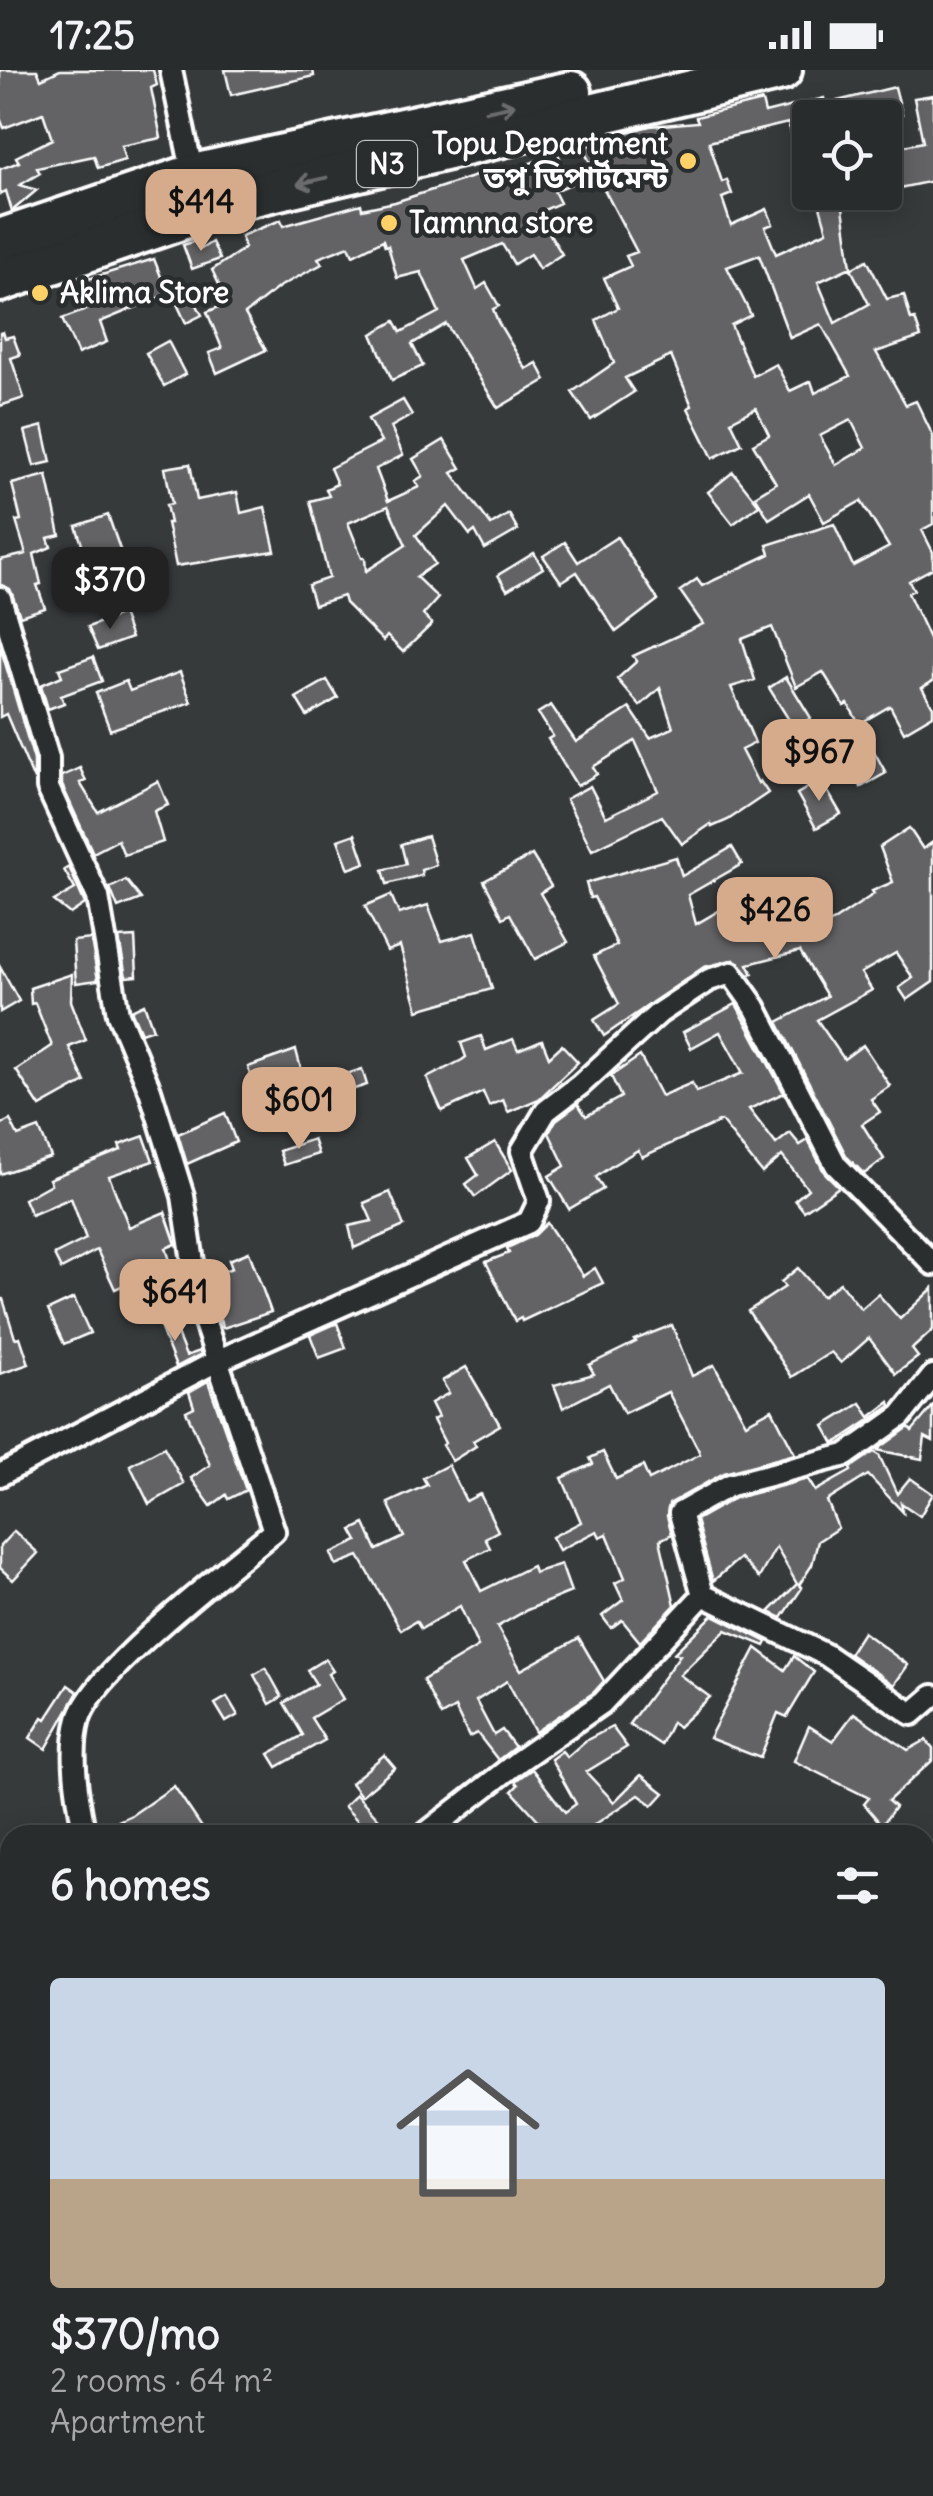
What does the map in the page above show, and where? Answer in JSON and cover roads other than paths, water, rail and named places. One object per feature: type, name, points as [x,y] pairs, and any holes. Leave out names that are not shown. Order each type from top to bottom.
[{"type":"highway","name":"N3","points":[[0,240],[193,175],[672,70]]},
{"type":"highway","name":"N3","points":[[0,281],[241,198],[730,78],[781,70]]},
{"type":"street","points":[[170,70],[193,175]]},
{"type":"street","points":[[0,598],[48,758],[48,788],[98,897],[118,1014],[150,1090],[183,1196],[200,1308],[274,1531],[150,1635],[104,1682],[80,1716],[74,1747],[85,1825]]},
{"type":"street","points":[[0,1475],[219,1360],[530,1222],[540,1201],[522,1151],[546,1111],[580,1086],[659,1013],[709,980],[731,973],[755,1006],[836,1164],[933,1264]]},
{"type":"street","points":[[933,1376],[901,1416],[846,1454],[730,1485],[680,1514],[703,1594],[826,1655],[912,1714],[933,1696]]},
{"type":"street","points":[[437,1825],[602,1703],[703,1594]]},
{"type":"place","name":"Topu Department তপু ডিপার্টমেন্ট","points":[[688,161]]},
{"type":"place","name":"Tamnna store","points":[[389,223]]},
{"type":"place","name":"Aklima Store","points":[[40,293]]}]
